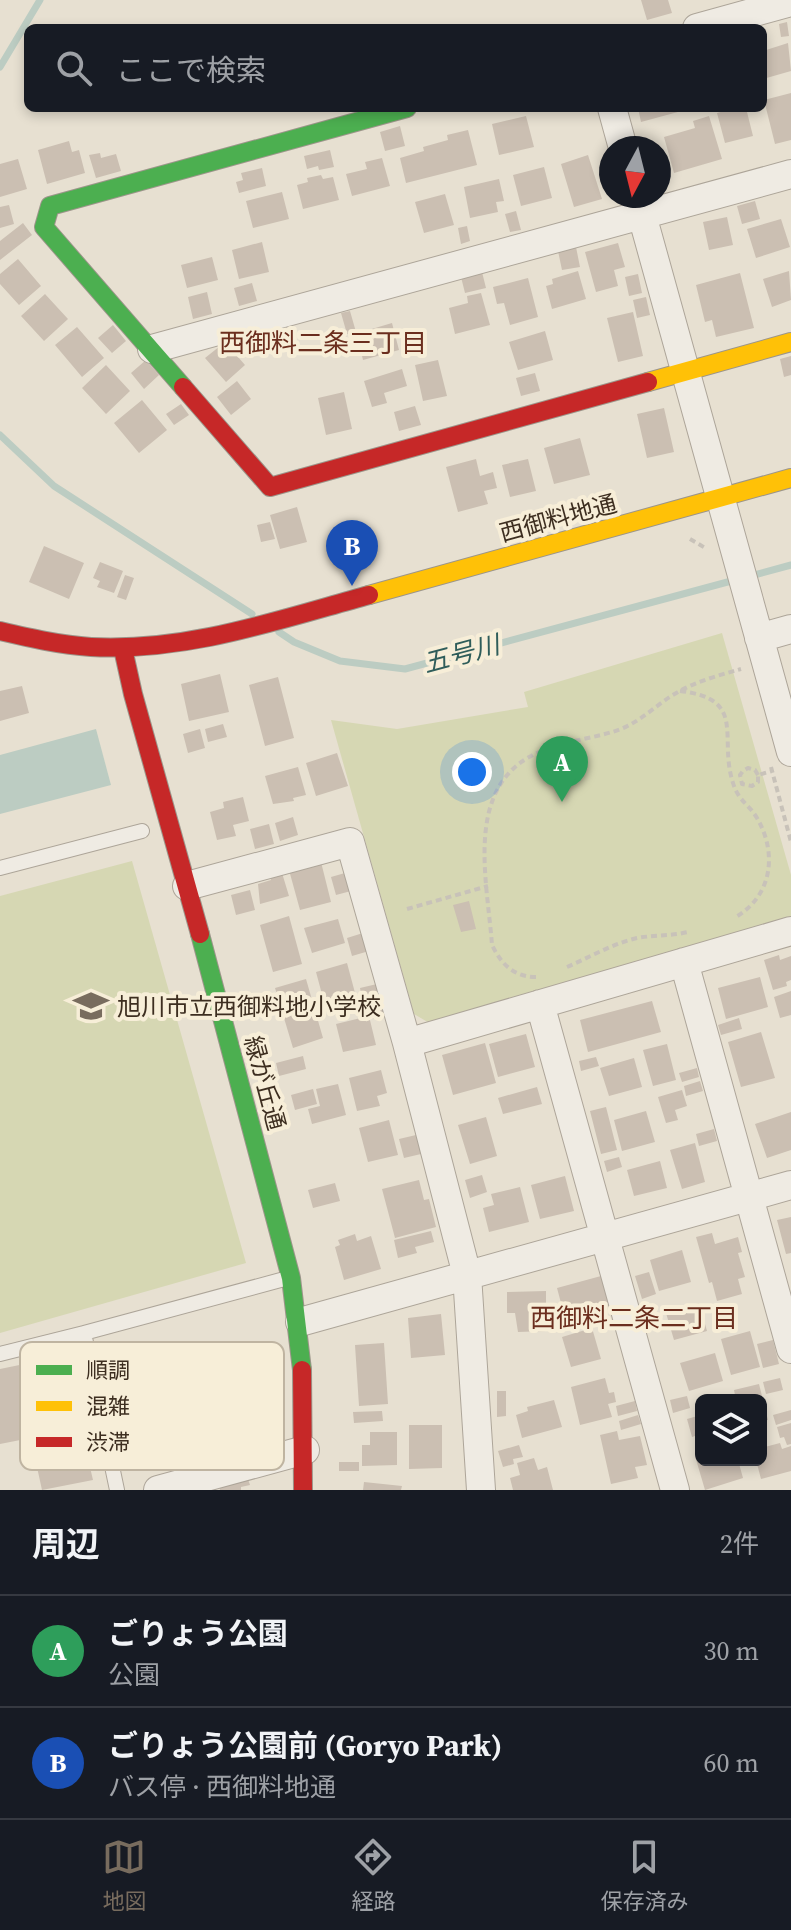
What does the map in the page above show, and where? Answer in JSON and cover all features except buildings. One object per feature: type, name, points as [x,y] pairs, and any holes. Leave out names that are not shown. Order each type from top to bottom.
[{"type":"street","points":[[706,17],[791,2]]},
{"type":"street","points":[[392,112],[50,206],[44,227],[270,487],[791,342]]},
{"type":"street","points":[[613,112],[620,136]]},
{"type":"street","points":[[671,198],[791,174]]},
{"type":"street","points":[[152,349],[629,208]]},
{"type":"street","points":[[640,208],[759,638],[781,762]]},
{"type":"street","name":"西御料地通","points":[[123,649],[169,645],[232,633],[791,478]]},
{"type":"street","points":[[759,638],[791,629]]},
{"type":"street","points":[[0,631],[77,646],[123,649]]},
{"type":"street","name":"緑が丘通","points":[[123,649],[291,1278],[300,1322],[305,1391],[303,1490]]},
{"type":"street","points":[[187,886],[350,842],[407,1043],[467,1275],[481,1490]]},
{"type":"street","points":[[407,1043],[542,990],[684,962],[791,931]]},
{"type":"street","points":[[684,962],[791,1349]]},
{"type":"street","points":[[542,990],[605,1237],[675,1490]]},
{"type":"street","points":[[300,1322],[791,1185]]},
{"type":"street","points":[[284,1456],[305,1450]]},
{"type":"street","points":[[158,1490],[232,1470]]},
{"type":"lane","points":[[0,868],[142,831]]},
{"type":"lane","points":[[48,1342],[291,1278]]},
{"type":"lane","points":[[84,1333],[86,1342]]},
{"type":"lane","points":[[0,1354],[20,1349]]},
{"type":"lane","points":[[113,1470],[117,1490]]},
{"type":"path","points":[[542,990],[529,977],[510,970],[499,960],[492,945],[485,837],[486,813],[497,789],[514,767],[543,750],[621,729],[641,720],[680,691],[706,679],[744,668]]},
{"type":"path","points":[[680,691],[699,693],[717,703],[727,718],[732,781],[740,801],[755,815],[767,840],[771,866],[763,893],[738,917],[727,921]]},
{"type":"path","points":[[758,775],[781,762]]},
{"type":"path","points":[[748,768],[758,775],[758,782],[752,786],[746,786],[740,780],[743,771],[748,768]]},
{"type":"path","points":[[732,781],[740,780]]},
{"type":"path","points":[[407,909],[488,886]]},
{"type":"path","points":[[557,971],[609,947],[640,938],[696,930]]},
{"type":"green space","points":[[722,633],[791,875],[791,918],[431,1024],[414,1014],[331,720],[397,729],[528,707],[524,692]]},
{"type":"green space","points":[[132,861],[246,1263],[0,1333],[0,896]]},
{"type":"shaded area","points":[[96,729],[111,785],[0,814],[0,755]]},
{"type":"waterway","points":[[26,24],[40,0]]},
{"type":"waterway","points":[[0,67],[24,27]]},
{"type":"waterway","name":"五号川","points":[[0,435],[54,486],[252,614]]},
{"type":"waterway","name":"五号川","points":[[747,577],[791,565]]},
{"type":"waterway","name":"五号川","points":[[279,632],[294,642],[340,661],[405,669],[735,580]]},
{"type":"traffic: fast","points":[[183,387],[44,227],[50,206],[392,112]]},
{"type":"traffic: fast","points":[[200,934],[291,1278],[302,1370]]},
{"type":"traffic: slow","points":[[648,382],[791,342]]},
{"type":"traffic: slow","points":[[369,595],[791,478]]},
{"type":"traffic: jam","points":[[183,387],[270,487],[648,382]]},
{"type":"traffic: jam","points":[[0,631],[91,647],[162,644],[266,624],[369,595]]},
{"type":"traffic: jam","points":[[123,649],[200,934]]},
{"type":"traffic: jam","points":[[302,1370],[303,1490]]},
{"type":"place","name":"ごりょう公園前 (Goryo Park)","points":[[352,586]]},
{"type":"place","name":"ごりょう公園","points":[[562,802]]},
{"type":"place","name":"旭川市立西御料地小学校","points":[[91,1006]]},
{"type":"district","name":"西御料二条三丁目","points":[[323,343]]},
{"type":"district","name":"西御料二条二丁目","points":[[634,1318]]}]
